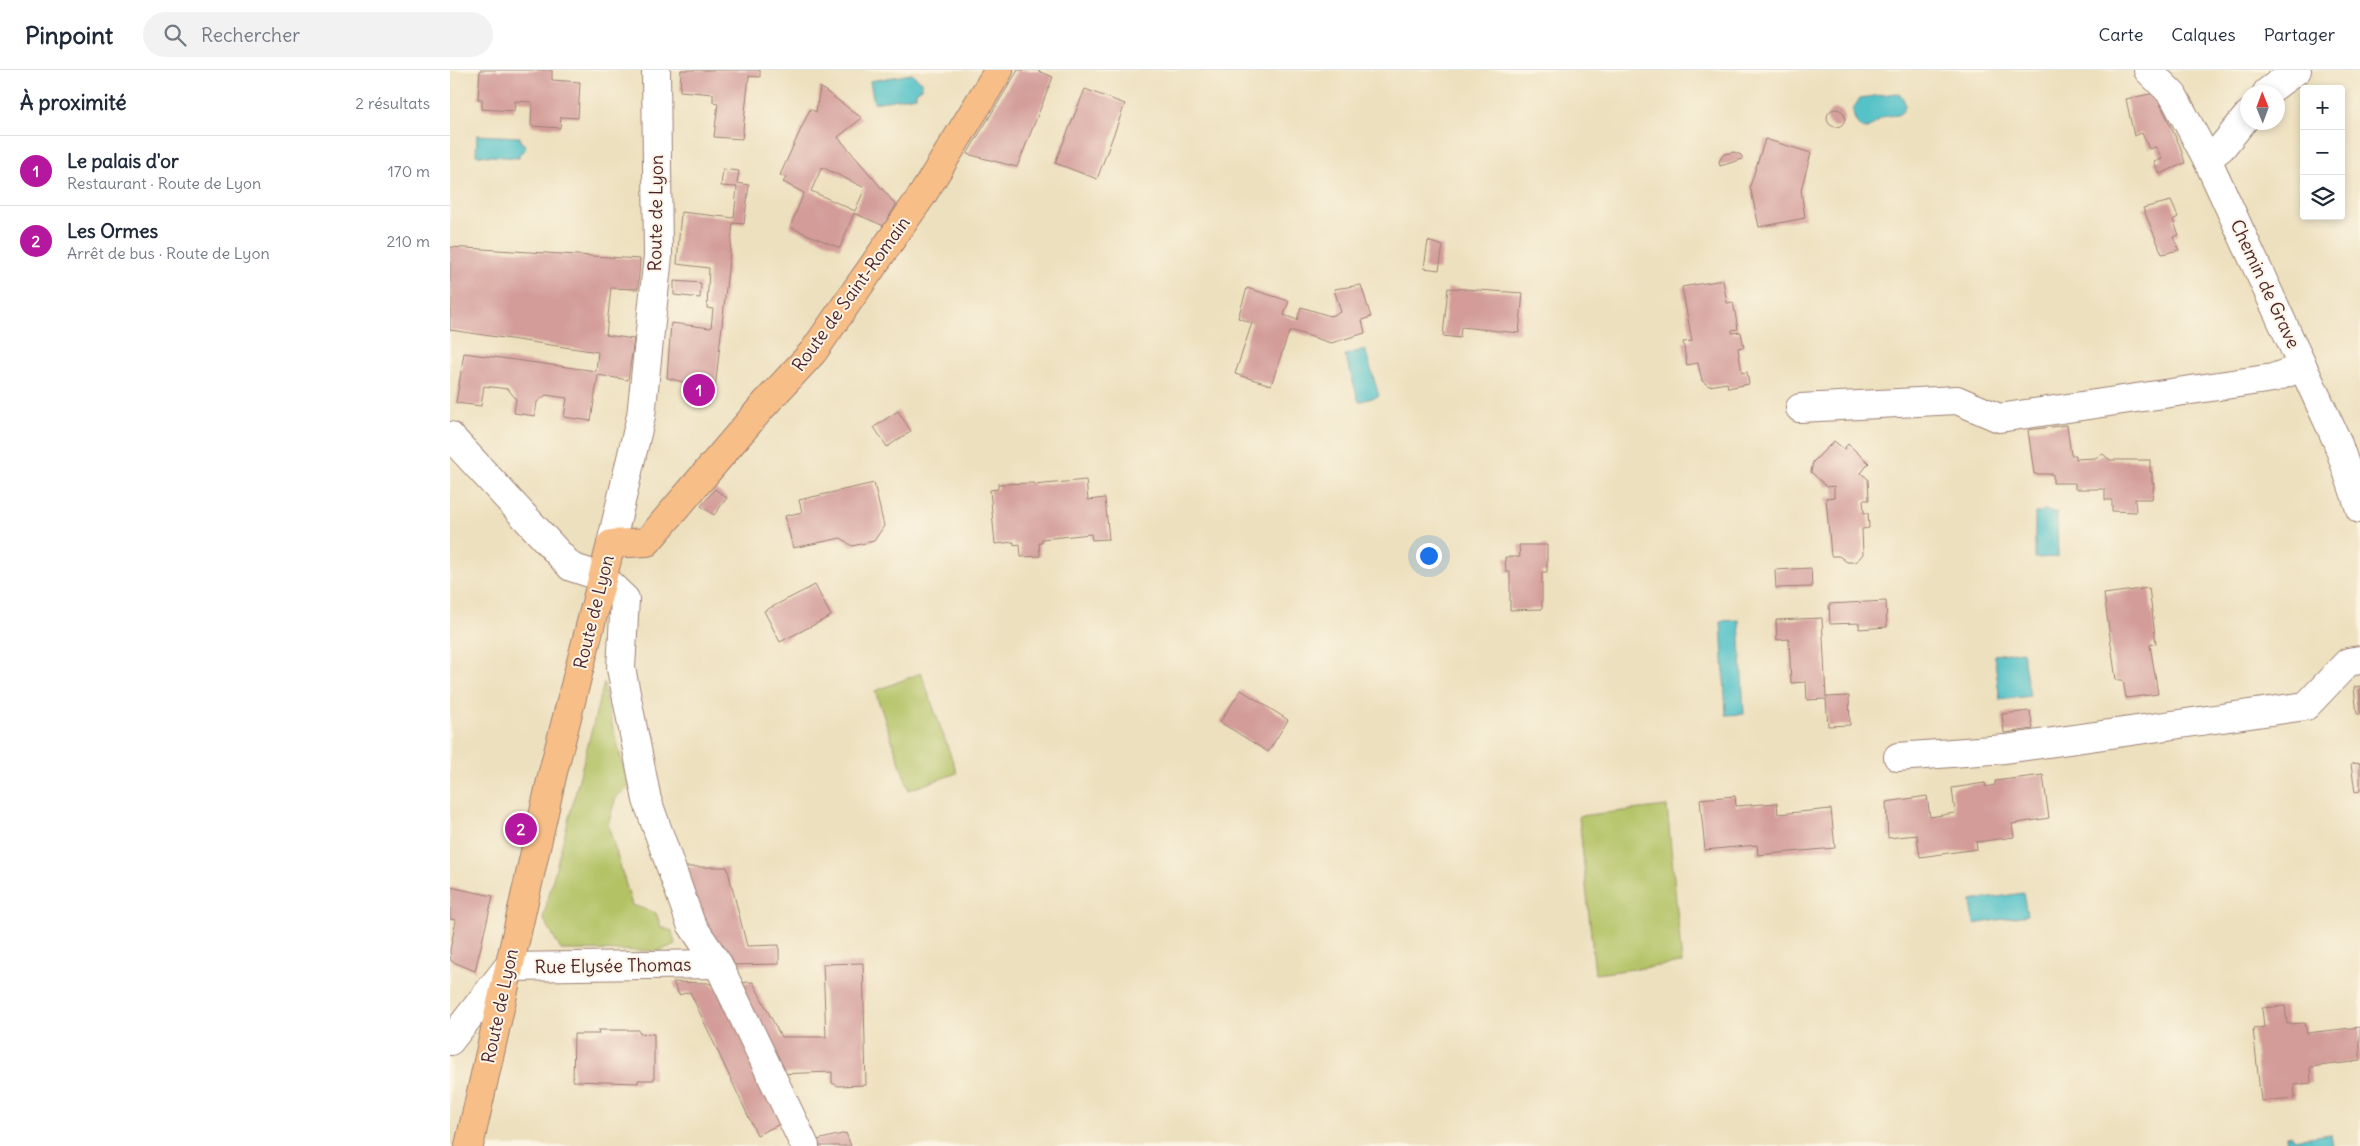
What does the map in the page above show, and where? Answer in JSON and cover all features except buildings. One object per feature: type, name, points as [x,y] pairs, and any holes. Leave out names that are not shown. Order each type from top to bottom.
[{"type":"main road","name":"Route de Saint-Romain","points":[[611,544],[647,542],[763,406],[813,352],[923,194],[999,70]]},
{"type":"main road","name":"Route de Lyon","points":[[469,1146],[553,772],[611,544]]},
{"type":"street","name":"Route de Lyon","points":[[611,544],[641,416],[658,256],[656,70]]},
{"type":"street","name":"Chemin de Grave","points":[[2148,70],[2174,95],[2207,159],[2337,441],[2360,510]]},
{"type":"street","points":[[2277,85],[2297,70]]},
{"type":"street","points":[[2207,159],[2222,147],[2240,125]]},
{"type":"street","points":[[1800,408],[1957,400],[1999,418],[2273,378],[2303,367]]},
{"type":"street","points":[[450,436],[571,567],[602,576],[625,599],[621,668],[647,800],[690,924],[718,964],[805,1146]]},
{"type":"street","points":[[1898,757],[2005,748],[2306,706],[2348,662],[2360,660]]},
{"type":"street","name":"Rue Elysée Thomas","points":[[508,967],[718,964]]},
{"type":"street","points":[[450,1041],[508,967]]},
{"type":"green space","points":[[921,673],[957,773],[909,790],[875,691]]},
{"type":"green space","points":[[604,682],[606,702],[629,787],[616,797],[608,825],[632,905],[656,913],[661,927],[672,931],[675,944],[660,951],[561,950],[543,918]]},
{"type":"green space","points":[[1667,806],[1682,963],[1595,974],[1579,816]]},
{"type":"water","points":[[912,74],[922,82],[922,88],[916,92],[916,96],[874,103],[870,81]]},
{"type":"water","points":[[1897,93],[1905,104],[1901,113],[1884,117],[1867,129],[1858,125],[1853,109],[1860,98]]},
{"type":"water","points":[[477,135],[520,137],[520,141],[525,145],[525,150],[519,154],[519,158],[476,155]]},
{"type":"water","points":[[1365,349],[1379,396],[1359,402],[1345,355]]},
{"type":"water","points":[[2045,509],[2049,512],[2057,512],[2058,557],[2035,558],[2035,513],[2043,512]]},
{"type":"water","points":[[1739,620],[1744,714],[1726,715],[1721,621]]},
{"type":"water","points":[[2022,651],[2030,696],[2000,700],[1994,655]]},
{"type":"water","points":[[2023,893],[2027,915],[1974,924],[1971,901]]},
{"type":"water","points":[[2331,1134],[2333,1146],[2287,1146],[2286,1136],[2292,1135],[2294,1139]]},
{"type":"place","name":"Le palais d'or","points":[[699,390]]},
{"type":"place","name":"Les Ormes","points":[[521,829]]}]
